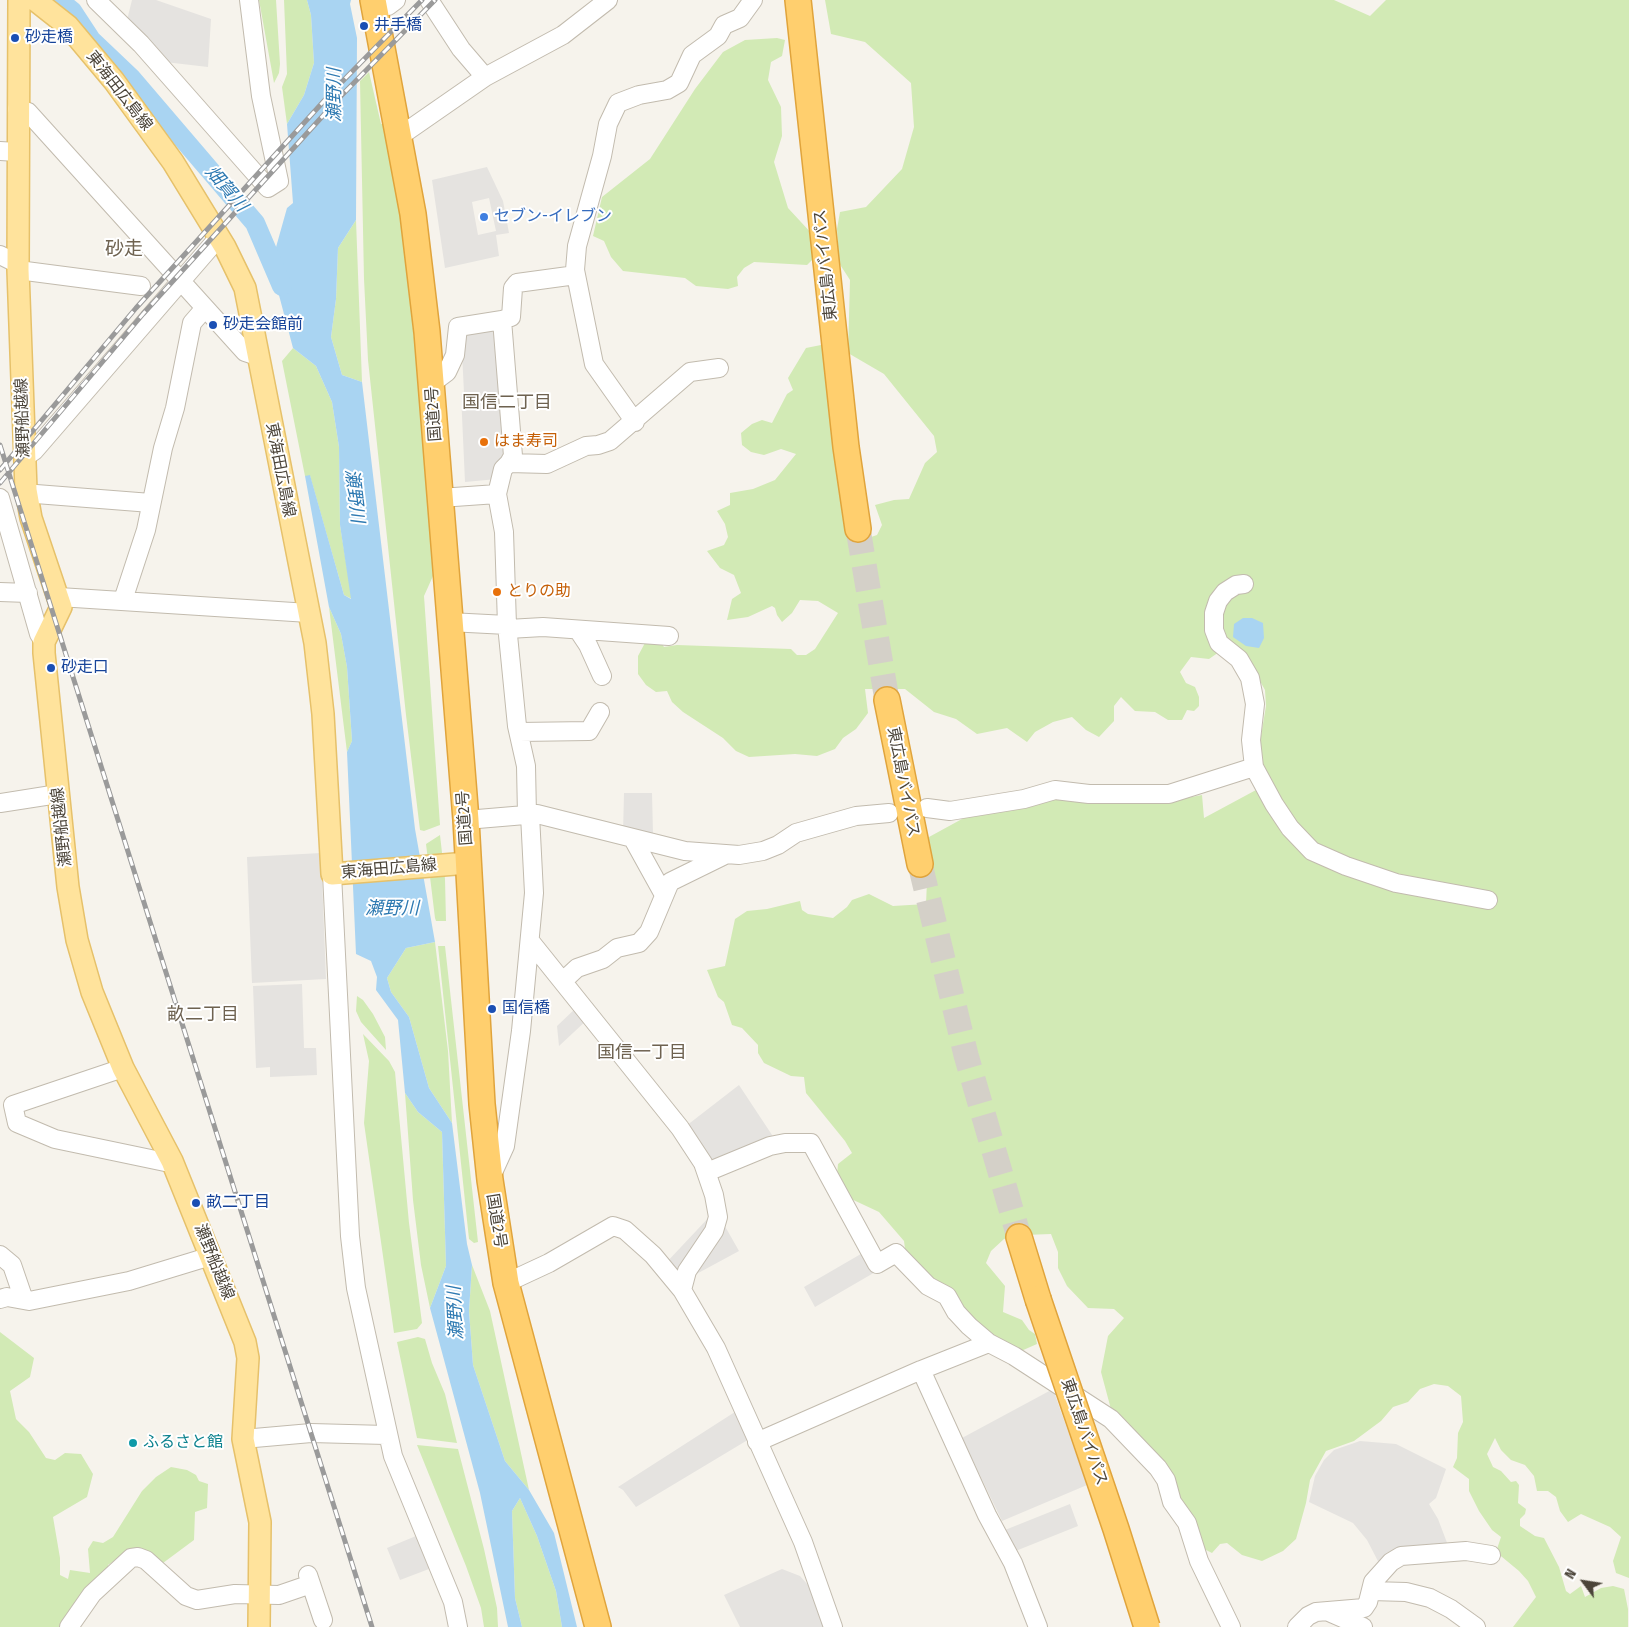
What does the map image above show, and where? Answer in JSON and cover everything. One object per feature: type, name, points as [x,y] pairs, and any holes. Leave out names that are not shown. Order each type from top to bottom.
[{"type":"highway","name":"東広島バイパス","points":[[798,0],[837,367],[858,529]]},
{"type":"highway","name":"国道2号","points":[[382,2],[385,69],[400,136],[414,224],[431,384],[466,820],[457,864],[490,1180],[506,1283],[598,1627]]},
{"type":"highway","name":"東広島バイパス","points":[[887,700],[920,864]]},
{"type":"highway","name":"東広島バイパス","points":[[1019,1238],[1147,1627]]},
{"type":"main road","name":"瀬野船越線","points":[[19,0],[17,109],[9,151],[12,263],[26,496],[31,518],[59,597]]},
{"type":"main road","name":"東海田広島線","points":[[35,0],[68,26],[114,81],[173,162],[219,237],[245,288],[253,320],[257,356],[315,643],[323,714],[336,873],[457,864]]},
{"type":"main road","points":[[44,642],[61,607],[59,597]]},
{"type":"main road","name":"瀬野船越線","points":[[44,642],[68,887],[77,940],[92,992],[123,1068],[172,1160],[238,1323],[248,1358],[242,1439],[260,1522],[259,1627]]},
{"type":"street","points":[[96,0],[141,44],[268,188],[279,180],[261,96],[249,0]]},
{"type":"street","points":[[429,0],[461,49],[485,77]]},
{"type":"street","points":[[400,136],[485,77],[563,35],[608,0]]},
{"type":"street","points":[[635,422],[594,364],[574,256],[600,164],[608,124],[618,103],[639,95],[667,90],[678,83],[692,54],[718,36],[724,25],[740,18],[753,0]]},
{"type":"street","points":[[17,109],[28,112],[244,352],[257,356]]},
{"type":"street","points":[[25,457],[34,451],[219,237]]},
{"type":"street","points":[[12,263],[141,286]]},
{"type":"street","points":[[431,384],[447,372],[455,355],[458,327],[511,317],[513,288],[517,283],[576,275]]},
{"type":"street","points":[[123,600],[146,530],[163,448],[175,408],[192,323],[205,308]]},
{"type":"street","points":[[490,1180],[505,1146],[521,1031],[534,893],[526,766],[519,732],[508,627],[504,532],[497,494],[503,469],[513,456],[502,320]]},
{"type":"street","points":[[509,463],[547,464],[581,448],[610,441],[635,422],[690,372],[719,368]]},
{"type":"street","points":[[26,496],[36,494],[151,503]]},
{"type":"street","points":[[440,498],[497,494]]},
{"type":"street","points":[[0,498],[39,634],[44,642]]},
{"type":"street","points":[[1244,584],[1236,585],[1225,592],[1218,601],[1214,613],[1214,630],[1219,643],[1239,659],[1250,678],[1255,704],[1251,740],[1254,767],[1274,804],[1290,828],[1312,851],[1346,866],[1396,883],[1488,900]]},
{"type":"street","points":[[0,592],[28,593]]},
{"type":"street","points":[[59,597],[309,613]]},
{"type":"street","points":[[449,622],[669,636]]},
{"type":"street","points":[[578,630],[588,644],[602,676]]},
{"type":"street","points":[[519,732],[589,731],[600,712]]},
{"type":"street","points":[[927,808],[950,811],[1024,799],[1055,790],[1089,794],[1169,794],[1254,767]]},
{"type":"street","points":[[0,803],[58,794]]},
{"type":"street","points":[[466,820],[537,814],[685,851],[726,855],[763,851],[778,845],[796,833],[856,816],[889,814]]},
{"type":"street","points":[[633,839],[664,895]]},
{"type":"street","points":[[563,981],[577,968],[603,959],[617,948],[639,943],[648,932],[670,882],[726,855]]},
{"type":"street","points":[[336,873],[350,1236],[356,1288],[386,1435],[453,1602],[458,1627]]},
{"type":"street","points":[[530,941],[680,1128],[707,1172],[718,1217],[714,1231],[687,1271],[682,1290]]},
{"type":"street","points":[[123,1068],[13,1105],[8,1122],[55,1140],[165,1162],[172,1160]]},
{"type":"street","points":[[707,1172],[770,1146],[785,1143],[811,1143],[877,1264],[896,1253],[928,1286],[947,1296],[956,1312],[989,1343],[1014,1356],[1111,1419],[1158,1468],[1166,1480],[1172,1502],[1187,1523],[1199,1561],[1231,1627]]},
{"type":"street","points":[[506,1283],[549,1263],[613,1226],[625,1230],[653,1255],[682,1290],[716,1348],[803,1542],[833,1627]]},
{"type":"street","points":[[0,1255],[12,1265],[24,1300]]},
{"type":"street","points":[[0,1299],[7,1297],[29,1301],[129,1281],[211,1256]]},
{"type":"street","points":[[757,1442],[921,1370],[989,1343]]},
{"type":"street","points":[[921,1370],[987,1515],[1013,1563],[1038,1627]]},
{"type":"street","points":[[242,1439],[311,1433],[386,1435]]},
{"type":"street","points":[[1304,1625],[1308,1616],[1326,1611],[1364,1608],[1373,1582],[1381,1572],[1401,1556],[1466,1551],[1491,1555]]},
{"type":"street","points":[[69,1627],[92,1594],[131,1558],[138,1557],[146,1560],[191,1598],[197,1600],[235,1594],[279,1595],[310,1580],[323,1620]]},
{"type":"street","points":[[1371,1591],[1406,1592],[1430,1598],[1451,1609],[1476,1627]]},
{"type":"street","points":[[1326,1611],[1363,1627]]},
{"type":"green space","points":[[259,0],[276,0],[280,64],[279,73],[274,83]]},
{"type":"green space","points":[[284,0],[307,0],[311,15],[314,63],[304,95],[287,124],[282,87],[287,74]]},
{"type":"green space","points":[[825,0],[1334,0],[1370,16],[1386,0],[1629,0],[1629,1578],[1616,1573],[1613,1561],[1621,1537],[1610,1527],[1581,1514],[1568,1522],[1560,1511],[1556,1497],[1548,1491],[1537,1491],[1534,1476],[1525,1465],[1511,1460],[1501,1450],[1495,1438],[1487,1454],[1493,1467],[1501,1471],[1511,1482],[1516,1481],[1519,1485],[1518,1503],[1526,1509],[1525,1514],[1520,1519],[1520,1526],[1535,1536],[1544,1538],[1559,1567],[1566,1591],[1570,1594],[1581,1586],[1585,1597],[1601,1588],[1613,1586],[1624,1589],[1628,1609],[1628,1627],[1513,1627],[1536,1597],[1528,1581],[1496,1552],[1501,1537],[1492,1530],[1479,1511],[1469,1491],[1469,1479],[1453,1467],[1457,1458],[1458,1433],[1463,1422],[1461,1396],[1448,1386],[1434,1384],[1420,1389],[1408,1402],[1393,1407],[1381,1421],[1354,1441],[1326,1451],[1310,1480],[1296,1539],[1283,1551],[1262,1561],[1242,1555],[1227,1543],[1220,1544],[1212,1553],[1202,1548],[1179,1505],[1174,1477],[1165,1464],[1112,1413],[1101,1372],[1108,1336],[1124,1318],[1114,1309],[1088,1308],[1067,1286],[1058,1268],[1058,1252],[1051,1234],[1025,1235],[1004,1239],[991,1251],[986,1263],[1005,1286],[1003,1312],[1022,1320],[1029,1330],[1035,1334],[1037,1344],[1021,1351],[981,1330],[906,1256],[904,1241],[879,1212],[847,1197],[837,1175],[838,1164],[852,1153],[845,1141],[806,1093],[804,1077],[791,1076],[764,1063],[758,1053],[758,1045],[742,1028],[732,1025],[724,1002],[718,997],[707,970],[725,966],[735,919],[747,911],[767,909],[800,901],[802,910],[808,914],[833,918],[847,907],[852,900],[869,894],[893,906],[926,904],[929,837],[973,813],[1043,797],[1176,800],[1202,795],[1204,818],[1256,790],[1267,775],[1258,754],[1266,706],[1265,690],[1252,667],[1232,643],[1209,659],[1191,657],[1180,672],[1186,683],[1195,687],[1199,697],[1199,706],[1194,711],[1187,710],[1182,720],[1168,720],[1155,712],[1135,711],[1121,697],[1114,706],[1114,721],[1099,737],[1086,730],[1072,717],[1053,722],[1035,732],[1027,742],[1007,728],[977,734],[956,719],[934,712],[905,689],[865,689],[868,713],[856,729],[843,738],[835,749],[817,756],[795,754],[749,757],[736,751],[723,738],[683,712],[672,702],[667,691],[656,692],[646,685],[638,674],[638,656],[646,641],[660,641],[664,647],[677,645],[791,649],[797,655],[806,655],[815,649],[838,613],[818,601],[800,600],[792,613],[782,622],[772,606],[748,617],[727,620],[732,599],[741,593],[734,575],[720,568],[707,551],[724,545],[728,537],[725,524],[717,511],[730,505],[730,493],[753,489],[775,480],[796,454],[781,449],[764,455],[751,452],[742,445],[741,433],[752,424],[762,420],[772,423],[787,394],[793,390],[788,378],[806,348],[826,344],[848,537],[859,541],[877,535],[882,525],[875,505],[894,500],[909,499],[925,463],[937,452],[934,436],[884,374],[848,353],[850,280],[839,263],[837,229],[840,212],[866,207],[902,169],[914,127],[911,83],[865,42],[831,34]]},
{"type":"green space","points":[[777,38],[785,40],[782,56],[771,62],[768,80],[781,107],[782,136],[774,162],[788,208],[813,235],[814,258],[807,265],[754,262],[744,268],[737,277],[738,286],[728,289],[696,286],[685,278],[623,271],[611,257],[604,241],[593,236],[602,197],[650,159],[695,89],[723,52],[745,40]]},
{"type":"green space","points":[[369,72],[381,124],[385,124],[399,201],[419,383],[433,576],[424,596],[440,825],[424,831],[420,830],[406,715],[368,360],[364,279],[360,81]]},
{"type":"green space","points":[[356,220],[362,382],[342,375],[331,337],[336,299],[338,248]]},
{"type":"green space","points":[[293,348],[316,366],[332,402],[339,447],[340,525],[352,599],[344,595],[310,476],[305,476],[282,361]]},
{"type":"green space","points":[[329,607],[341,634],[347,667],[352,741],[347,752]]},
{"type":"green space","points":[[440,835],[445,879],[446,921],[436,921],[435,918],[426,844]]},
{"type":"green space","points":[[435,942],[448,1051],[452,1123],[429,1088],[409,1017],[391,992],[387,978],[406,948]]},
{"type":"green space","points":[[438,946],[445,946],[478,1242],[474,1243],[469,1239]]},
{"type":"green space","points":[[357,996],[363,1000],[373,1014],[385,1037],[386,1050],[361,1022],[356,1011]]},
{"type":"green space","points":[[363,1034],[389,1061],[395,1072],[409,1223],[422,1323],[417,1329],[394,1333],[364,1123],[369,1061]]},
{"type":"green space","points":[[405,1093],[418,1112],[442,1132],[446,1266],[430,1308],[421,1265],[413,1200]]},
{"type":"green space","points":[[472,1265],[490,1311],[529,1490],[505,1461],[473,1365],[469,1311]]},
{"type":"green space","points":[[0,1332],[34,1358],[30,1377],[10,1391],[16,1419],[29,1432],[46,1458],[55,1460],[65,1453],[81,1454],[93,1474],[87,1497],[53,1517],[60,1558],[60,1575],[68,1579],[70,1570],[90,1573],[88,1549],[93,1541],[103,1543],[113,1537],[142,1491],[156,1477],[171,1467],[187,1470],[196,1475],[199,1481],[208,1484],[207,1508],[195,1512],[194,1540],[163,1563],[150,1558],[114,1561],[108,1565],[108,1576],[99,1583],[90,1584],[83,1598],[61,1627],[0,1627]]},
{"type":"green space","points":[[418,1337],[425,1339],[432,1363],[445,1394],[457,1443],[417,1438],[397,1342]]},
{"type":"green space","points":[[417,1445],[458,1449],[484,1549],[497,1608],[498,1627],[484,1627],[481,1608],[466,1566]]},
{"type":"green space","points":[[520,1498],[537,1536],[556,1591],[562,1627],[522,1627],[515,1598],[512,1511]]},
{"type":"shaded area","points":[[132,0],[156,0],[211,19],[208,67],[165,62],[127,20]]},
{"type":"shaded area","points":[[487,167],[503,201],[509,233],[496,235],[499,256],[445,268],[432,180]],"holes":[[[489,198],[496,231],[478,235],[472,202]]]},
{"type":"shaded area","points":[[498,327],[508,455],[497,479],[465,482],[461,394],[464,393],[461,332]]},
{"type":"shaded area","points":[[624,793],[652,793],[653,834],[623,834]]},
{"type":"shaded area","points":[[321,853],[326,979],[252,983],[247,857]]},
{"type":"shaded area","points":[[302,984],[304,1048],[316,1048],[317,1075],[270,1077],[270,1067],[256,1068],[253,986]]},
{"type":"shaded area","points":[[577,1007],[588,1019],[559,1046],[557,1026]]},
{"type":"shaded area","points":[[739,1085],[776,1141],[712,1167],[686,1126]]},
{"type":"shaded area","points":[[712,1214],[712,1219],[678,1279],[665,1264]]},
{"type":"shaded area","points":[[722,1221],[739,1251],[689,1278]]},
{"type":"shaded area","points":[[866,1251],[877,1271],[815,1307],[804,1287]]},
{"type":"shaded area","points":[[1053,1389],[1087,1485],[1002,1521],[962,1438]]},
{"type":"shaded area","points":[[738,1410],[751,1438],[636,1507],[623,1490],[618,1487]]},
{"type":"shaded area","points":[[1360,1441],[1396,1444],[1446,1469],[1436,1498],[1429,1504],[1438,1519],[1449,1548],[1380,1565],[1367,1540],[1353,1523],[1309,1502],[1315,1476],[1324,1460],[1334,1450]]},
{"type":"shaded area","points":[[1070,1504],[1078,1526],[1013,1552],[1005,1530]]},
{"type":"shaded area","points":[[416,1536],[429,1569],[400,1580],[387,1548]]},
{"type":"shaded area","points":[[782,1569],[800,1576],[808,1585],[824,1627],[740,1627],[724,1595]]},
{"type":"water","name":"瀬野川","points":[[307,0],[351,0],[350,4],[357,38],[356,220],[338,248],[336,299],[331,337],[342,375],[362,382],[415,829],[435,942],[406,948],[387,978],[391,992],[409,1017],[429,1088],[452,1123],[467,1244],[472,1265],[469,1311],[473,1365],[505,1461],[529,1490],[554,1533],[577,1627],[562,1627],[556,1591],[537,1536],[520,1498],[512,1511],[515,1598],[522,1627],[508,1627],[480,1493],[430,1308],[446,1266],[442,1132],[418,1112],[405,1093],[398,1020],[376,990],[377,977],[371,961],[356,954],[347,752],[352,741],[347,667],[341,634],[329,607],[305,476],[310,475],[344,595],[351,599],[340,525],[339,447],[332,402],[316,366],[293,348],[271,265],[287,208],[293,203],[287,124],[304,95],[314,63],[311,15]]},
{"type":"water","points":[[1243,618],[1252,618],[1263,623],[1264,638],[1259,648],[1246,646],[1233,637],[1234,624]]},
{"type":"waterway","name":"畑賀川","points":[[58,0],[72,11],[91,40],[131,78],[255,223],[282,286]]},
{"type":"tunnel","points":[[858,529],[887,700]]},
{"type":"tunnel","points":[[920,864],[966,1055],[1019,1237]]},
{"type":"railway","points":[[0,470],[136,308],[333,91],[422,0]]},
{"type":"railway","points":[[0,483],[143,314],[339,98],[435,0]]},
{"type":"railway","points":[[0,445],[372,1627]]},
{"type":"place","name":"井手橋","points":[[364,26]]},
{"type":"place","name":"砂走橋","points":[[15,38]]},
{"type":"place","name":"セブン-イレブン","points":[[484,217]]},
{"type":"place","name":"砂走会館前","points":[[213,325]]},
{"type":"place","name":"はま寿司","points":[[484,442]]},
{"type":"place","name":"とりの助","points":[[497,592]]},
{"type":"place","name":"砂走口","points":[[51,668]]},
{"type":"place","name":"国信橋","points":[[492,1009]]},
{"type":"place","name":"畝二丁目","points":[[196,1203]]},
{"type":"place","name":"ふるさと館","points":[[133,1443]]},
{"type":"district","name":"砂走","points":[[124,250]]},
{"type":"district","name":"国信二丁目","points":[[507,403]]},
{"type":"district","name":"畝二丁目","points":[[203,1015]]},
{"type":"district","name":"国信一丁目","points":[[642,1053]]}]
